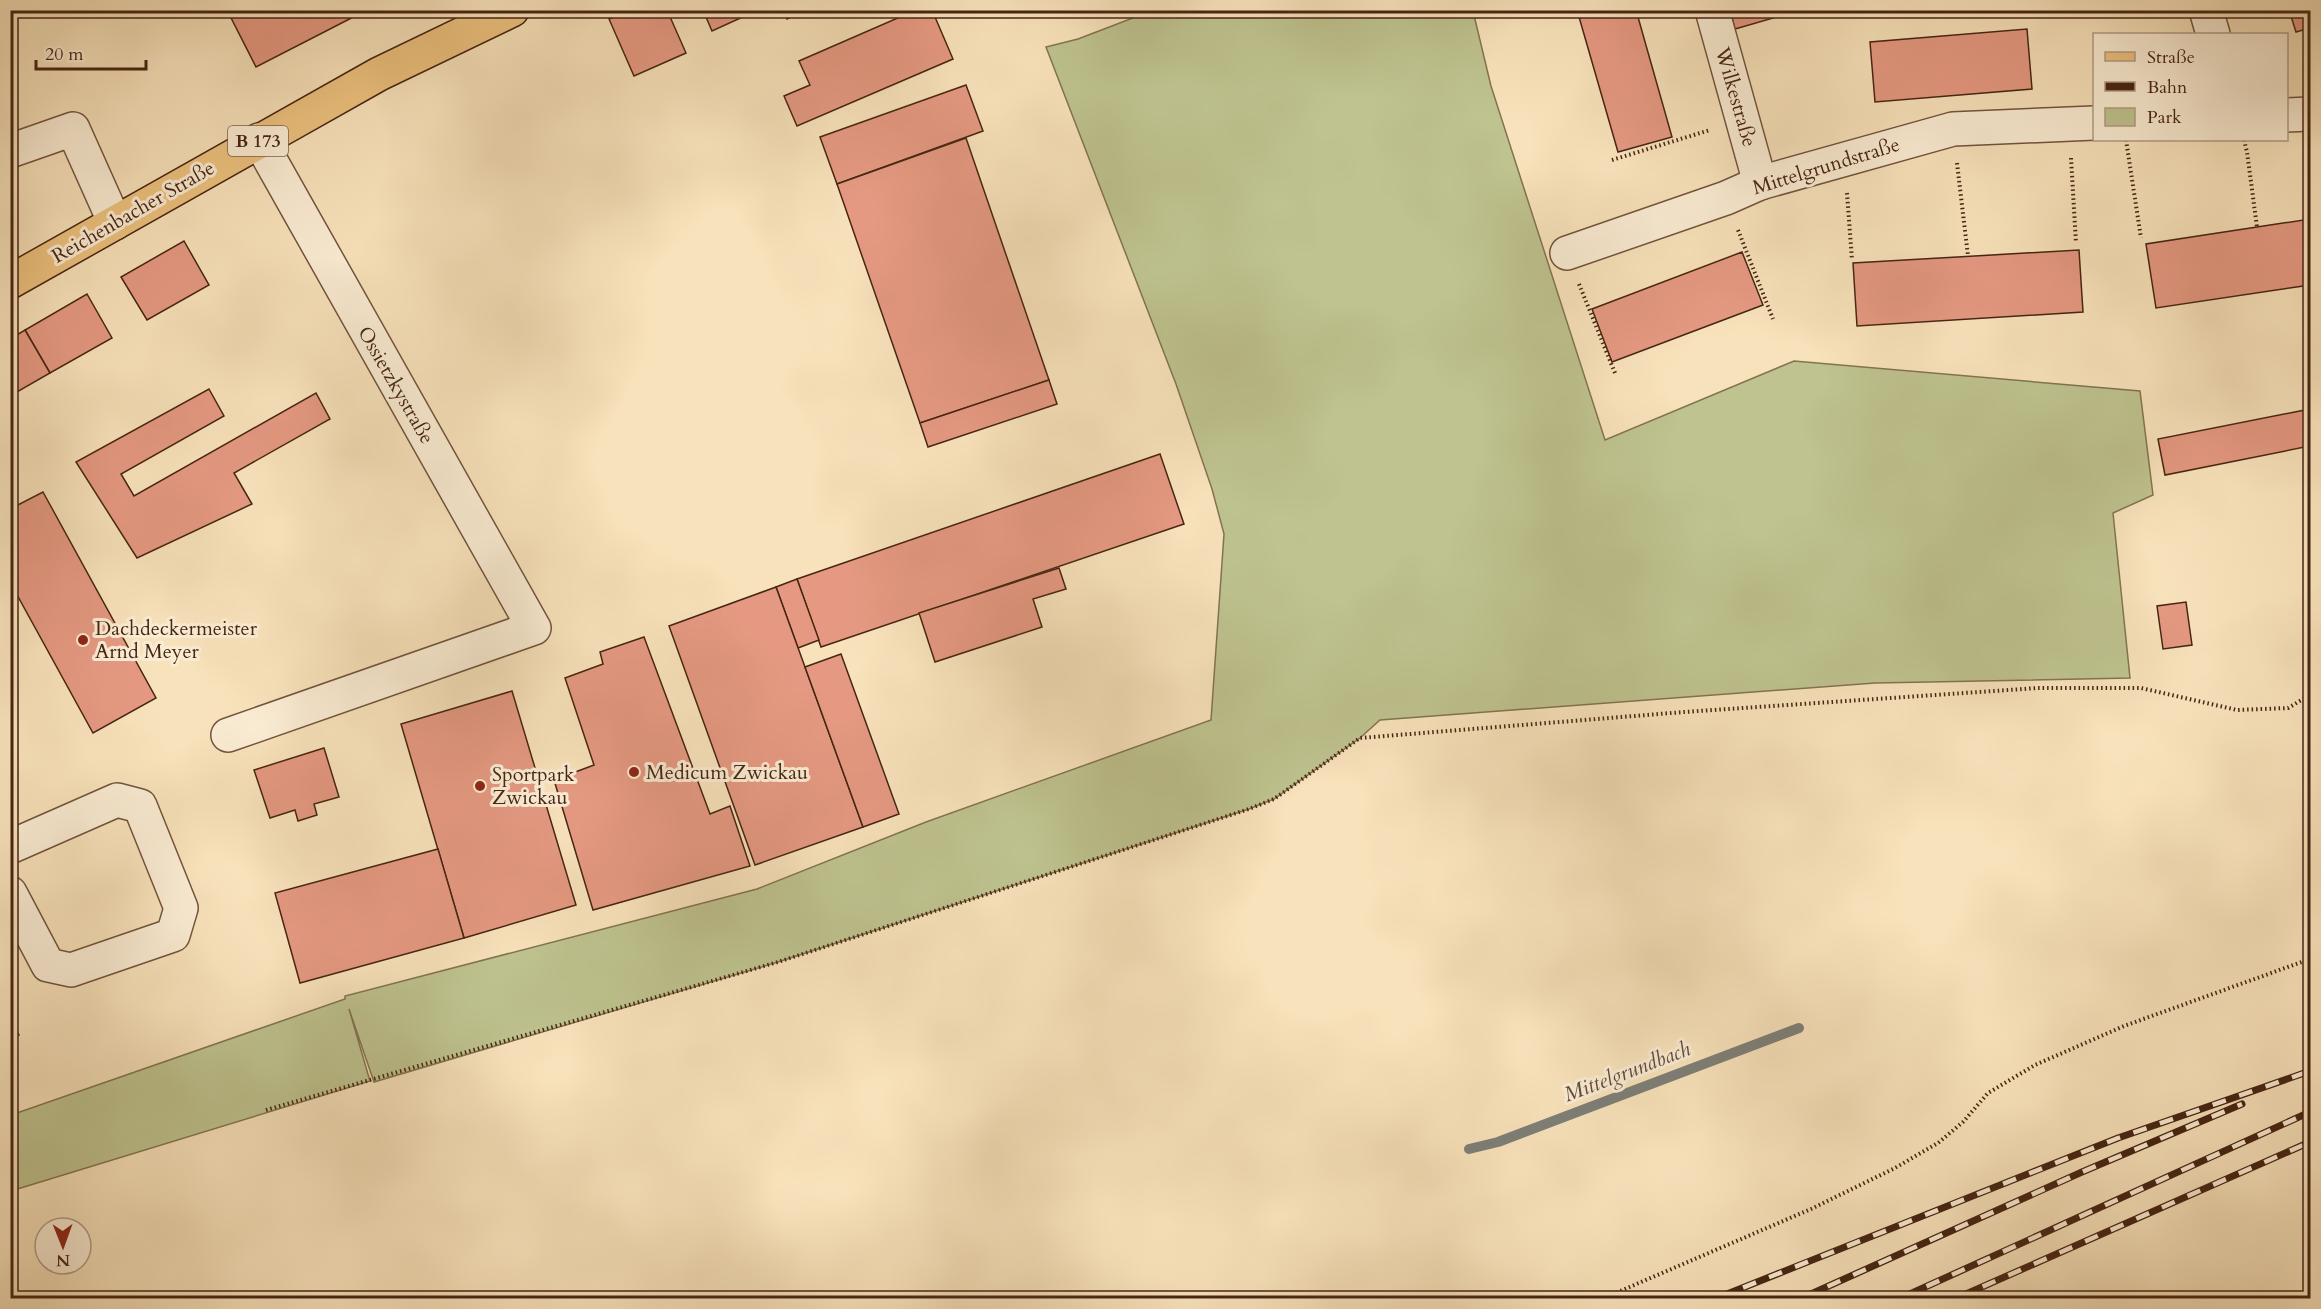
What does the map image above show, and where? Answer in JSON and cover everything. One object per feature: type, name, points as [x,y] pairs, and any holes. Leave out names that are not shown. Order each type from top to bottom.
[{"type":"main road","name":"Reichenbacher Straße","points":[[10,282],[379,74],[512,10]]},
{"type":"street","name":"Wilkestraße","points":[[1712,10],[1760,183]]},
{"type":"street","points":[[2206,10],[2213,33]]},
{"type":"street","points":[[2288,115],[2310,114]]},
{"type":"street","name":"Mittelgrundstraße","points":[[1567,253],[1726,198],[1760,183],[1953,129],[2082,124]]},
{"type":"street","points":[[10,150],[73,129],[115,223]]},
{"type":"street","name":"Ossietzkystraße","points":[[228,735],[534,628],[259,140]]},
{"type":"street","points":[[10,847],[117,800],[140,806],[181,908],[173,934],[71,970],[48,965],[10,893]]},
{"type":"path","points":[[1612,160],[1742,121]]},
{"type":"path","points":[[2076,243],[2082,124]]},
{"type":"path","points":[[1953,129],[1968,256]]},
{"type":"path","points":[[2126,141],[2141,238]]},
{"type":"path","points":[[2244,141],[2257,227]]},
{"type":"path","points":[[1845,159],[1852,260]]},
{"type":"path","points":[[1726,198],[1773,319]]},
{"type":"path","points":[[1567,253],[1616,373]]},
{"type":"path","points":[[266,1110],[778,962],[1249,809],[1274,799],[1360,738],[1696,711],[2038,688],[2141,688],[2238,710],[2288,708],[2310,695]]},
{"type":"path","points":[[1604,1299],[1811,1209],[1895,1168],[1938,1143],[1963,1122],[1988,1094],[2036,1065],[2124,1026],[2310,959]]},
{"type":"green space","points":[[1151,11],[1473,11],[1491,86],[1605,440],[1794,361],[2140,391],[2153,495],[2113,513],[2130,678],[1875,683],[1380,720],[1360,738],[1274,799],[1249,809],[778,962],[374,1082],[349,1009],[370,1081],[11,1191],[11,1115],[345,999],[345,996],[757,889],[926,822],[1211,720],[1224,534],[1212,489],[1176,384],[1046,47],[1078,39]]},
{"type":"building","points":[[227,10],[367,10],[256,67]]},
{"type":"building","points":[[629,10],[667,10],[686,53],[634,76],[609,19]]},
{"type":"building","points":[[703,10],[758,10],[712,31]]},
{"type":"building","points":[[783,10],[806,10],[787,19]]},
{"type":"building","points":[[916,10],[932,10],[953,59],[797,126],[784,96],[810,85],[799,61]]},
{"type":"building","points":[[1577,10],[1636,10],[1672,137],[1618,152]]},
{"type":"building","points":[[1730,10],[1797,10],[1797,11],[1735,29]]},
{"type":"building","points":[[2289,10],[2310,10],[2310,28],[2296,32]]},
{"type":"building","points":[[2027,29],[2032,89],[1875,102],[1870,42]]},
{"type":"building","points":[[966,85],[983,131],[837,184],[820,137]]},
{"type":"building","points":[[966,138],[1049,380],[920,423],[837,184]]},
{"type":"building","points":[[2310,219],[2310,285],[2156,308],[2146,244]]},
{"type":"building","points":[[184,241],[209,285],[147,320],[121,277]]},
{"type":"building","points":[[2079,250],[2083,312],[1857,326],[1853,263]]},
{"type":"building","points":[[1742,252],[1763,305],[1612,362],[1592,309]]},
{"type":"building","points":[[87,294],[112,338],[50,373],[25,330]]},
{"type":"building","points":[[25,330],[50,373],[10,396],[10,339]]},
{"type":"building","points":[[1049,380],[1057,404],[928,447],[920,423]]},
{"type":"building","points":[[209,389],[224,416],[121,474],[134,496],[316,393],[330,419],[234,473],[252,504],[137,558],[76,462]]},
{"type":"building","points":[[2310,409],[2310,446],[2165,475],[2158,439]]},
{"type":"building","points":[[1160,454],[1184,524],[821,647],[797,579]]},
{"type":"building","name":"Dachdeckermeister Arnd Meyer","points":[[43,492],[156,698],[93,733],[10,582],[10,509]]},
{"type":"building","points":[[2310,505],[2310,525],[2306,506]]},
{"type":"building","points":[[1059,568],[1066,589],[1033,599],[1042,627],[935,662],[919,613]]},
{"type":"building","points":[[797,579],[819,640],[798,648],[776,587]]},
{"type":"building","points":[[776,587],[863,827],[755,865],[669,626]]},
{"type":"building","points":[[2186,602],[2192,645],[2163,649],[2157,606]]},
{"type":"building","name":"Medicum Zwickau","points":[[644,637],[710,814],[730,806],[750,866],[593,910],[554,780],[594,765],[565,678],[603,664],[600,652]]},
{"type":"building","points":[[841,654],[899,814],[863,827],[805,667]]},
{"type":"building","name":"Sportpark Zwickau","points":[[512,691],[576,905],[464,938],[401,724]]},
{"type":"building","points":[[324,748],[339,797],[314,804],[317,815],[298,821],[295,810],[270,818],[254,770]]},
{"type":"building","points":[[438,849],[464,938],[300,983],[275,893]]},
{"type":"building","points":[[10,1021],[19,1035],[10,1039]]},
{"type":"waterway","name":"Mittelgrundbach","points":[[1469,1149],[1498,1142],[1799,1028]]},
{"type":"railway","points":[[1717,1298],[2118,1138],[2310,1071]]},
{"type":"railway","points":[[1802,1298],[2082,1172],[2242,1104]]},
{"type":"railway","points":[[1901,1298],[2310,1112]]},
{"type":"railway","points":[[1957,1298],[2310,1142]]},
{"type":"place","name":"Dachdeckermeister Arnd Meyer","points":[[83,640]]},
{"type":"place","name":"Medicum Zwickau","points":[[634,772]]},
{"type":"place","name":"Sportpark Zwickau","points":[[480,786]]}]
